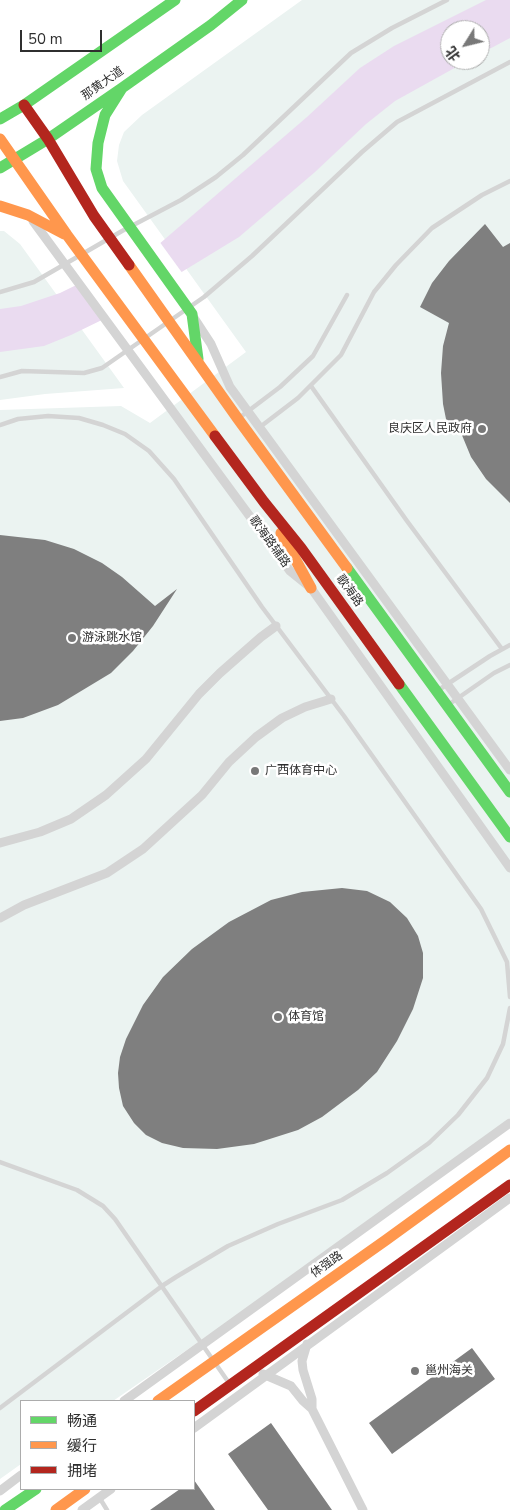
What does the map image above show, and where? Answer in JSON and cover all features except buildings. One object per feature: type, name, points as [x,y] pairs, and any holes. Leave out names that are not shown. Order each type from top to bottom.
[{"type":"main road","points":[[0,118],[24,105],[175,0]]},
{"type":"main road","name":"那黄大道","points":[[0,168],[48,139],[122,88],[211,25],[242,0]]},
{"type":"main road","points":[[122,88],[105,115],[98,143],[96,169],[102,188],[192,314],[196,339]]},
{"type":"main road","name":"歌海路","points":[[24,105],[48,139],[94,216],[196,339],[199,362],[238,419],[255,431],[447,706],[510,792]]},
{"type":"main road","name":"歌海路","points":[[0,139],[67,235],[264,502],[301,548],[507,833],[510,848]]},
{"type":"main road","points":[[0,206],[28,215],[67,235]]},
{"type":"main road","points":[[264,502],[310,588]]},
{"type":"main road","name":"体强路","points":[[159,1400],[394,1235],[510,1150]]},
{"type":"main road","points":[[195,1410],[510,1186]]},
{"type":"main road","points":[[481,1206],[510,1197]]},
{"type":"main road","points":[[5,1510],[35,1490]]},
{"type":"main road","points":[[56,1510],[84,1490]]},
{"type":"street","name":"歌海路辅路","points":[[28,215],[290,571],[310,588],[510,868]]},
{"type":"street","points":[[196,339],[248,411],[255,431],[448,684],[510,770]]},
{"type":"street","points":[[0,843],[40,832],[71,818],[106,795],[146,759],[199,694],[220,673],[276,626]]},
{"type":"street","points":[[0,918],[24,905],[107,872],[143,849],[202,795],[229,762],[256,737],[282,718],[304,707],[331,699]]},
{"type":"street","points":[[125,1400],[510,1123]]},
{"type":"street","points":[[195,1427],[510,1197]]},
{"type":"street","points":[[312,1409],[312,1398],[303,1370],[302,1360],[315,1324]]},
{"type":"street","points":[[247,1373],[266,1375],[291,1386],[312,1409],[363,1510]]},
{"type":"street","points":[[0,1491],[20,1476]]},
{"type":"street","points":[[82,1510],[110,1490]]},
{"type":"lane","points":[[0,292],[34,282],[122,231],[181,200],[216,177],[243,155],[351,53],[392,28],[448,0]]},
{"type":"lane","points":[[0,377],[22,371],[84,373],[102,368],[204,297],[245,262],[362,152],[397,122],[510,62]]},
{"type":"lane","points":[[255,431],[298,398],[342,355],[374,292],[396,265],[432,228],[482,195],[510,181]]},
{"type":"lane","points":[[238,419],[280,387],[313,356],[347,295]]},
{"type":"lane","points":[[311,386],[407,521],[502,649]]},
{"type":"lane","points":[[0,425],[18,419],[48,416],[80,418],[103,424],[125,434],[149,451],[174,479],[276,626],[331,699],[481,909],[507,962],[510,998]]},
{"type":"lane","points":[[437,691],[510,645]]},
{"type":"lane","points":[[447,706],[510,665]]},
{"type":"lane","points":[[0,1408],[162,1286],[228,1246],[278,1224],[342,1200],[388,1173],[428,1143],[458,1115],[486,1078],[503,1044],[510,1008]]},
{"type":"lane","points":[[0,1162],[78,1190],[103,1206],[115,1219],[230,1384]]},
{"type":"lane","points":[[99,1497],[107,1510]]},
{"type":"shaded area","name":"广西体育中心","points":[[302,0],[510,0],[510,1118],[423,1186],[114,1400],[20,1400],[20,1465],[0,1479],[0,410],[121,406],[150,423],[246,352],[123,181],[117,161],[119,145],[124,132],[142,115]]},
{"type":"shaded area","points":[[486,0],[510,0],[510,38],[490,49],[490,20],[446,20]]},
{"type":"shaded area","points":[[440,23],[440,70],[451,70],[395,101],[366,124],[315,172],[239,237],[108,317],[71,335],[44,346],[0,352],[0,309],[21,306],[60,293],[158,245],[307,117],[360,68],[394,46]]},
{"type":"shaded area","points":[[0,231],[4,231],[20,244],[124,388],[45,394],[0,400]]},
{"type":"pier","points":[[159,241],[183,274],[109,319],[74,284]]},
{"type":"traffic: fast","points":[[0,119],[24,105],[175,0]]},
{"type":"traffic: fast","points":[[0,168],[48,139],[122,88],[211,25],[242,0]]},
{"type":"traffic: fast","points":[[122,88],[105,115],[98,143],[96,169],[102,188],[192,314],[198,359]]},
{"type":"traffic: fast","points":[[347,568],[510,792]]},
{"type":"traffic: fast","points":[[399,684],[510,837]]},
{"type":"traffic: fast","points":[[5,1510],[35,1490]]},
{"type":"traffic: slow","points":[[0,139],[67,235],[215,436]]},
{"type":"traffic: slow","points":[[0,206],[28,215],[64,234]]},
{"type":"traffic: slow","points":[[129,265],[347,568]]},
{"type":"traffic: slow","points":[[281,533],[311,588]]},
{"type":"traffic: slow","points":[[159,1400],[510,1150]]},
{"type":"traffic: slow","points":[[56,1510],[84,1490]]},
{"type":"traffic: jam","points":[[24,105],[48,139],[94,216],[129,265]]},
{"type":"traffic: jam","points":[[215,436],[301,548],[399,684]]},
{"type":"traffic: jam","points":[[195,1410],[510,1185]]},
{"type":"place","name":"良庆区人民政府","points":[[482,429]]},
{"type":"place","name":"游泳跳水馆","points":[[72,638]]},
{"type":"place","name":"广西体育中心","points":[[255,771]]},
{"type":"place","name":"体育馆","points":[[278,1017]]},
{"type":"place","name":"邕州海关","points":[[415,1371]]}]
